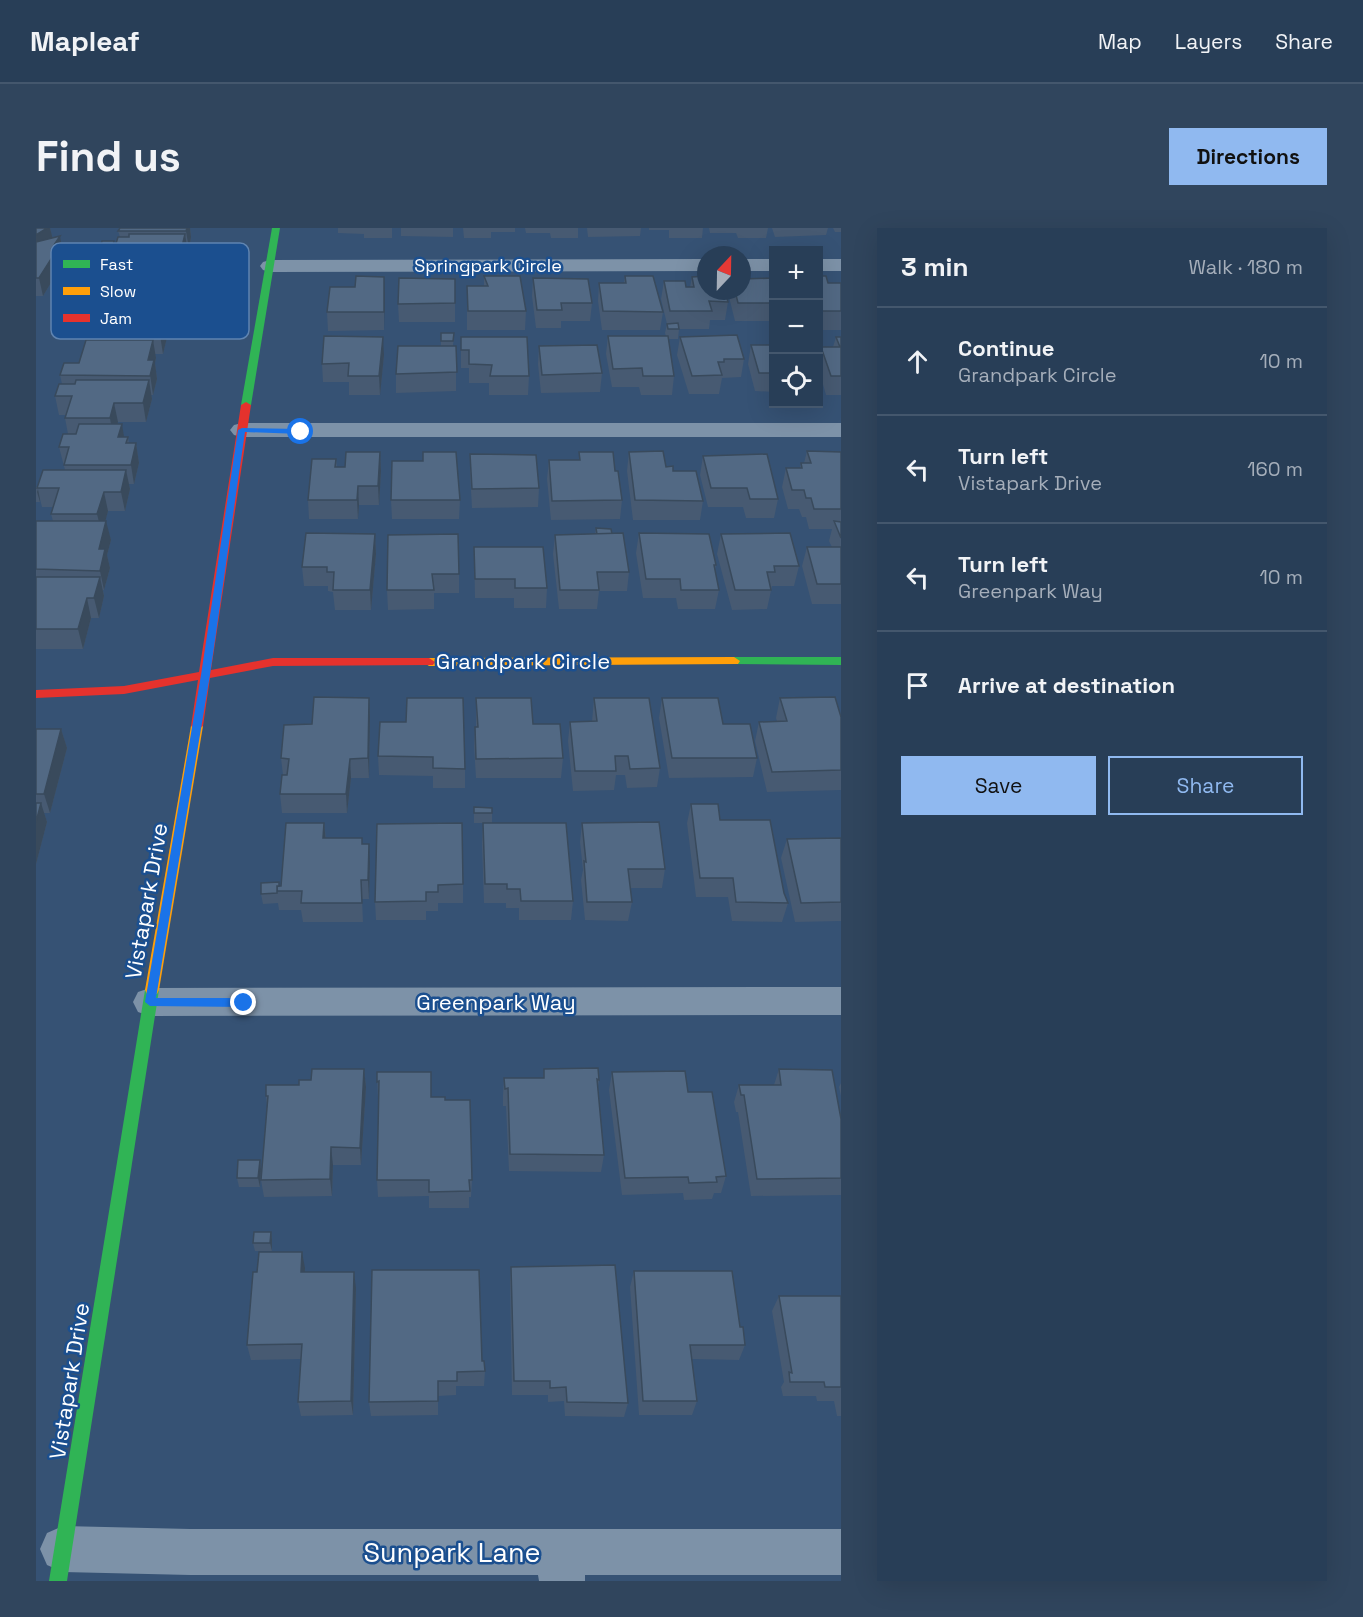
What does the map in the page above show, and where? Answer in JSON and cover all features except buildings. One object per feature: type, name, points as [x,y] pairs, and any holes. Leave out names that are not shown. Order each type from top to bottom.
[{"type":"street","name":"Vistapark Drive","points":[[61,1565],[150,1002],[206,675],[242,430],[276,228]]},
{"type":"street","name":"Springpark Circle","points":[[270,266],[697,265]]},
{"type":"street","points":[[751,265],[769,265]]},
{"type":"street","points":[[823,265],[841,265]]},
{"type":"street","points":[[242,430],[841,430]]},
{"type":"street","name":"Grandpark Circle","points":[[36,694],[124,690],[273,662],[841,661]]},
{"type":"street","name":"Greenpark Way","points":[[150,1002],[841,1001]]},
{"type":"street","name":"Sunpark Lane","points":[[61,1565],[190,1552],[561,1566],[841,1552]]},
{"type":"traffic: fast","points":[[246,405],[276,228]]},
{"type":"traffic: fast","points":[[734,661],[841,661]]},
{"type":"traffic: fast","points":[[58,1581],[152,990]]},
{"type":"traffic: slow","points":[[429,662],[734,661]]},
{"type":"traffic: slow","points":[[152,990],[197,726]]},
{"type":"traffic: jam","points":[[197,726],[246,405]]},
{"type":"traffic: jam","points":[[36,694],[124,690],[273,662],[429,662]]},
{"type":"route","points":[[244,1003],[150,1002],[206,675],[242,430],[301,432]]}]
